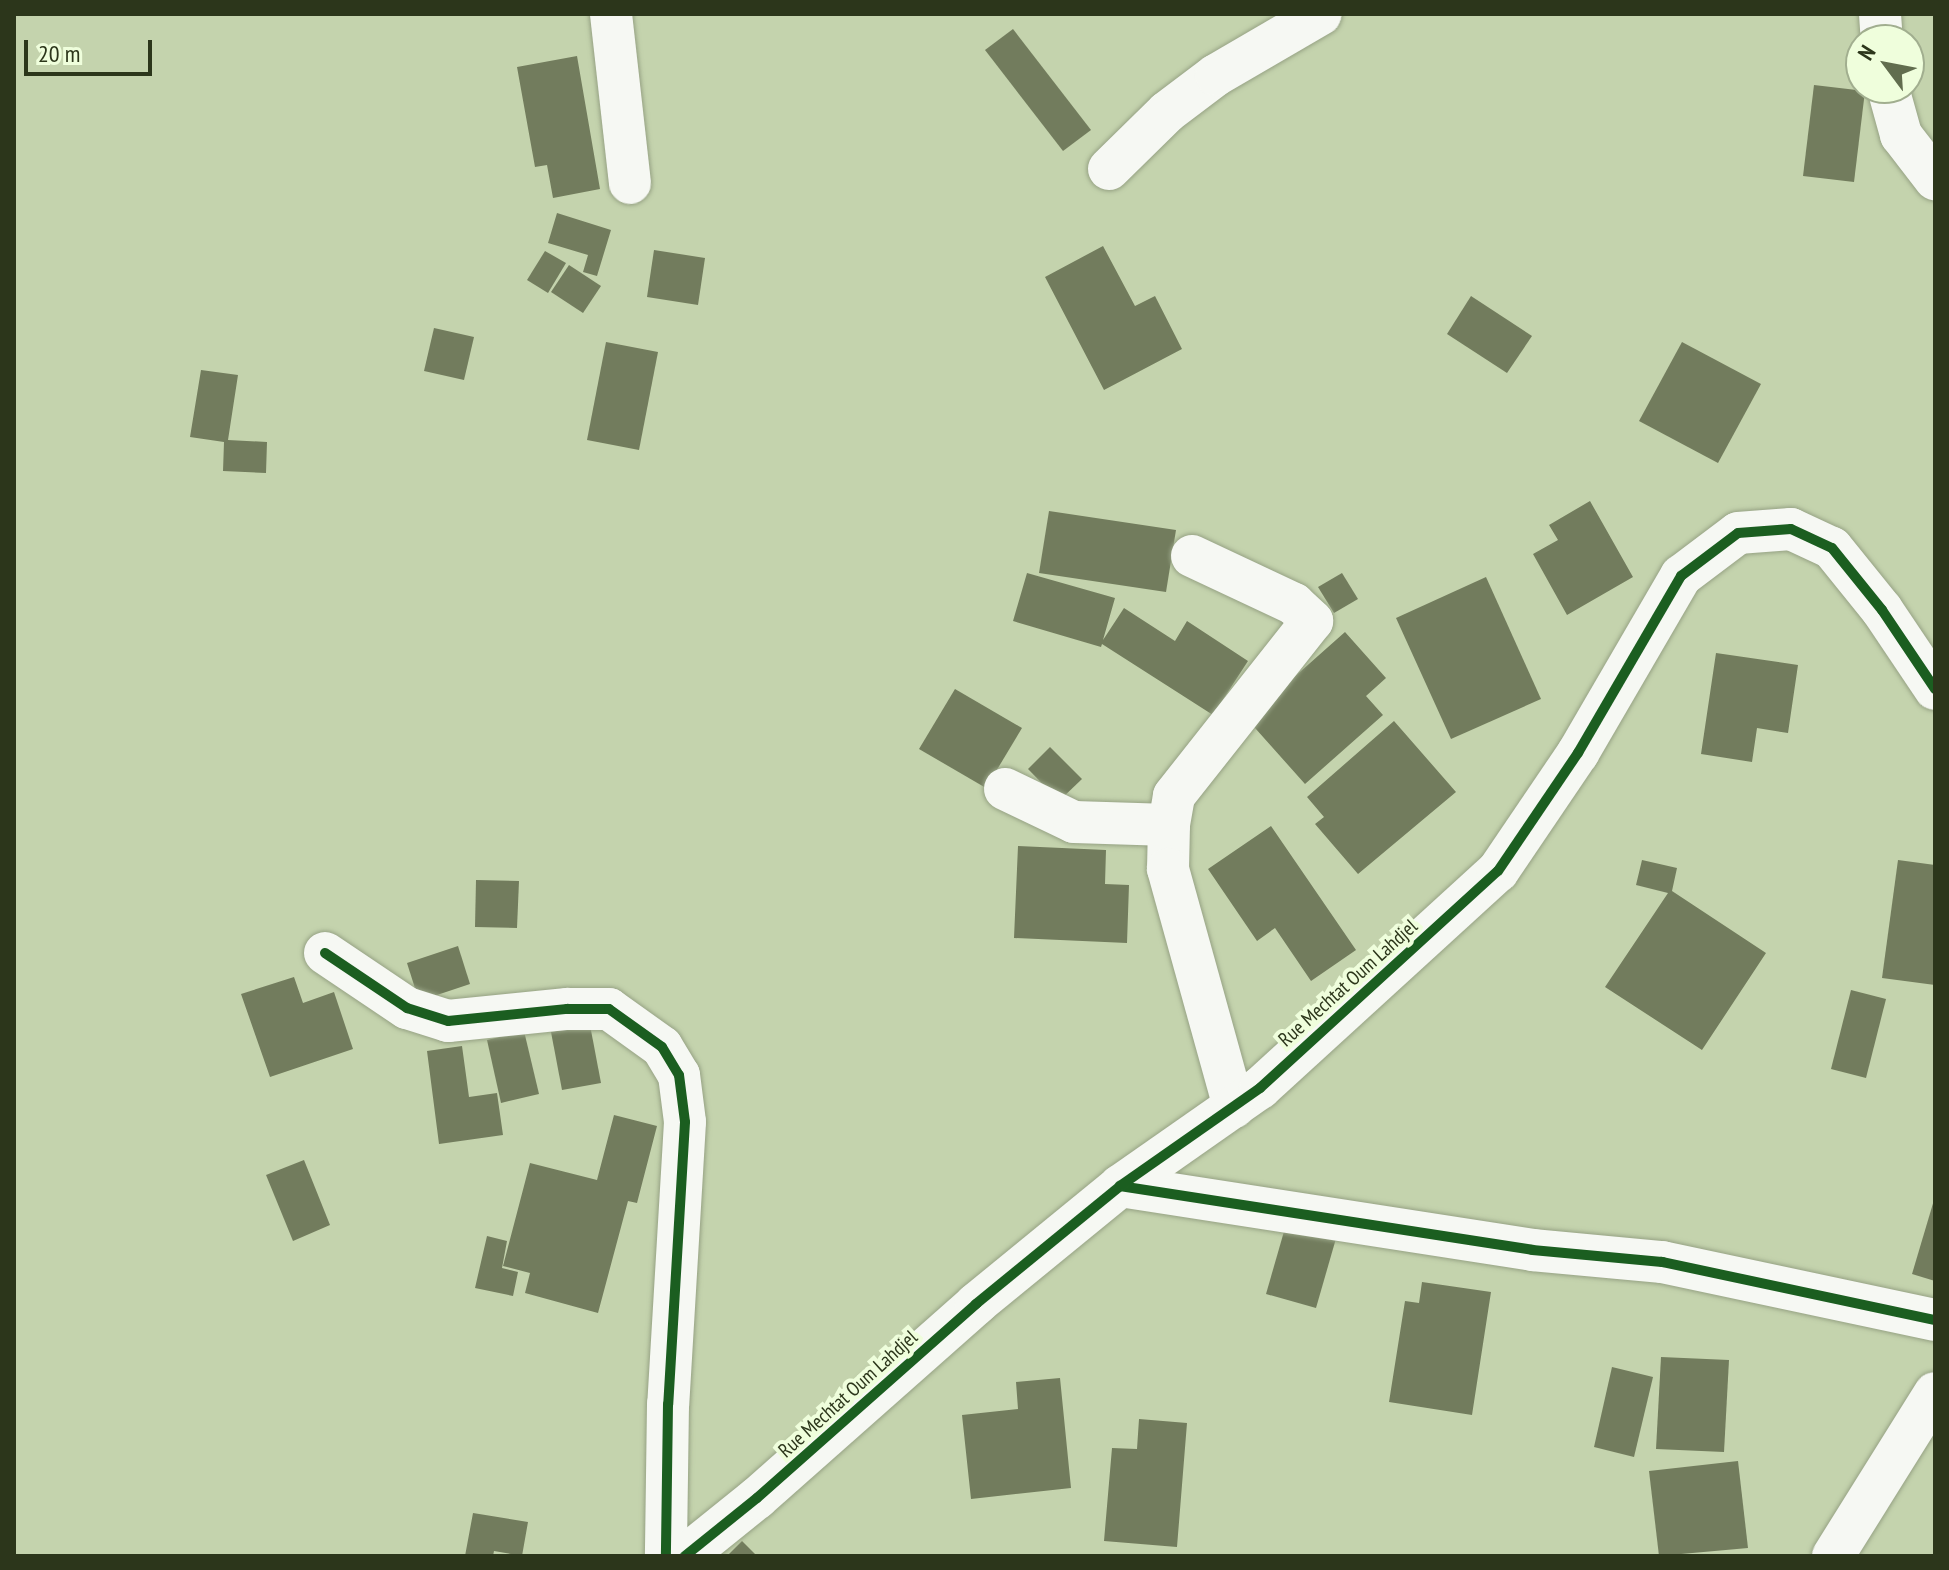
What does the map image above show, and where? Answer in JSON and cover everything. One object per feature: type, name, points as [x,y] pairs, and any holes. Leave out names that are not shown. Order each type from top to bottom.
[{"type":"street","points":[[611,14],[630,183]]},
{"type":"street","points":[[1109,169],[1167,112],[1216,75],[1321,14]]},
{"type":"street","points":[[1892,104],[1901,135],[1935,179]]},
{"type":"street","name":"Rue Mechtat Oum Lahdjel","points":[[685,1556],[757,1498],[976,1304],[1120,1186],[1260,1088],[1498,871],[1578,753],[1681,576],[1738,533],[1791,529],[1832,548],[1882,610],[1935,689]]},
{"type":"street","points":[[1192,556],[1294,604],[1312,621],[1174,796],[1169,825],[1168,869],[1234,1107]]},
{"type":"street","points":[[1005,789],[1074,822],[1169,825]]},
{"type":"street","points":[[325,953],[407,1008],[448,1021],[567,1009],[609,1009],[662,1047],[679,1075],[685,1122],[668,1404],[666,1556]]},
{"type":"street","points":[[1120,1186],[1532,1250],[1662,1262],[1935,1320]]},
{"type":"street","points":[[1833,1556],[1935,1393]]},
{"type":"building","points":[[1013,29],[1091,130],[1063,151],[985,50]]},
{"type":"building","points":[[577,56],[600,189],[553,198],[547,165],[535,167],[517,67]]},
{"type":"building","points":[[1814,85],[1845,89],[1845,104],[1863,104],[1854,182],[1803,176]]},
{"type":"building","points":[[557,213],[611,230],[597,276],[583,272],[588,255],[548,243]]},
{"type":"building","points":[[1103,246],[1135,306],[1155,296],[1182,349],[1104,390],[1045,277]]},
{"type":"building","points":[[654,250],[705,258],[698,305],[647,297]]},
{"type":"building","points":[[545,251],[566,263],[548,293],[527,280]]},
{"type":"building","points":[[569,265],[601,286],[583,313],[551,292]]},
{"type":"building","points":[[1471,296],[1532,336],[1507,373],[1447,334]]},
{"type":"building","points":[[434,328],[474,337],[464,380],[424,371]]},
{"type":"building","points":[[606,342],[658,352],[639,450],[587,440]]},
{"type":"building","points":[[1682,342],[1761,384],[1718,463],[1639,421]]},
{"type":"building","points":[[201,370],[238,375],[228,440],[267,442],[266,473],[223,471],[224,442],[190,437]]},
{"type":"building","points":[[1590,501],[1633,577],[1567,615],[1533,554],[1558,540],[1549,525]]},
{"type":"building","points":[[1049,511],[1176,530],[1166,592],[1039,573]]},
{"type":"building","points":[[1027,573],[1115,598],[1103,640],[1124,608],[1175,641],[1187,621],[1248,661],[1213,715],[1102,644],[1101,647],[1013,621]]},
{"type":"building","points":[[1342,573],[1358,599],[1334,613],[1318,587]]},
{"type":"building","points":[[1486,577],[1541,699],[1451,739],[1396,618]]},
{"type":"building","points":[[1345,632],[1386,678],[1366,696],[1383,715],[1305,784],[1247,719]]},
{"type":"building","points":[[1716,653],[1798,665],[1788,733],[1757,728],[1752,762],[1701,754]]},
{"type":"building","points":[[955,689],[1022,728],[986,788],[919,749]]},
{"type":"building","points":[[1394,721],[1456,792],[1358,874],[1315,824],[1324,817],[1307,797]]},
{"type":"building","points":[[1050,747],[1082,779],[1059,801],[1028,769]]},
{"type":"building","points":[[1271,826],[1356,950],[1311,981],[1275,928],[1257,941],[1208,869]]},
{"type":"building","points":[[1018,846],[1106,850],[1105,884],[1129,885],[1127,943],[1014,938]]},
{"type":"building","points":[[1642,860],[1677,868],[1672,891],[1766,953],[1702,1050],[1605,987],[1668,893],[1636,885]]},
{"type":"building","points":[[1898,860],[1935,865],[1935,985],[1882,978]]},
{"type":"building","points":[[476,880],[519,881],[517,928],[475,927]]},
{"type":"building","points":[[458,946],[470,984],[419,1001],[407,963]]},
{"type":"building","points":[[294,977],[303,1003],[334,992],[353,1049],[270,1077],[241,994]]},
{"type":"building","points":[[1851,990],[1886,999],[1866,1078],[1831,1069]]},
{"type":"building","points":[[590,1025],[601,1083],[562,1090],[551,1032]]},
{"type":"building","points":[[524,1031],[539,1094],[501,1103],[487,1040]]},
{"type":"building","points":[[462,1046],[469,1097],[497,1093],[503,1135],[439,1144],[427,1051]]},
{"type":"building","points":[[614,1115],[657,1126],[637,1203],[628,1201],[598,1313],[525,1293],[530,1273],[503,1266],[530,1163],[597,1180]]},
{"type":"building","points":[[304,1160],[330,1225],[293,1241],[266,1175]]},
{"type":"building","points":[[1935,1200],[1935,1281],[1912,1274]]},
{"type":"building","points":[[1287,1221],[1337,1235],[1316,1308],[1266,1294]]},
{"type":"building","points":[[487,1236],[507,1241],[502,1268],[518,1272],[513,1296],[475,1288]]},
{"type":"building","points":[[1422,1282],[1491,1292],[1472,1415],[1389,1402],[1405,1301],[1419,1303]]},
{"type":"building","points":[[1661,1357],[1729,1360],[1724,1452],[1656,1449]]},
{"type":"building","points":[[1612,1367],[1653,1377],[1634,1457],[1594,1447]]},
{"type":"building","points":[[1060,1378],[1071,1488],[971,1499],[962,1415],[1018,1409],[1016,1382]]},
{"type":"building","points":[[1139,1419],[1187,1423],[1177,1547],[1104,1541],[1112,1448],[1137,1449]]},
{"type":"building","points":[[1738,1461],[1748,1548],[1659,1556],[1649,1471]]},
{"type":"building","points":[[473,1513],[528,1522],[522,1556],[494,1551],[493,1556],[465,1556]]},
{"type":"building","points":[[742,1541],[757,1556],[727,1556]]},
{"type":"cycle path","points":[[685,1556],[757,1498],[976,1304],[1120,1186],[1260,1088],[1498,871],[1578,753],[1681,576],[1738,533],[1791,529],[1832,548],[1882,610],[1935,689]]},
{"type":"cycle path","points":[[325,953],[407,1008],[448,1021],[567,1009],[609,1009],[662,1047],[679,1075],[685,1122],[668,1404],[666,1556]]},
{"type":"cycle path","points":[[1120,1186],[1532,1250],[1662,1262],[1935,1320]]}]
